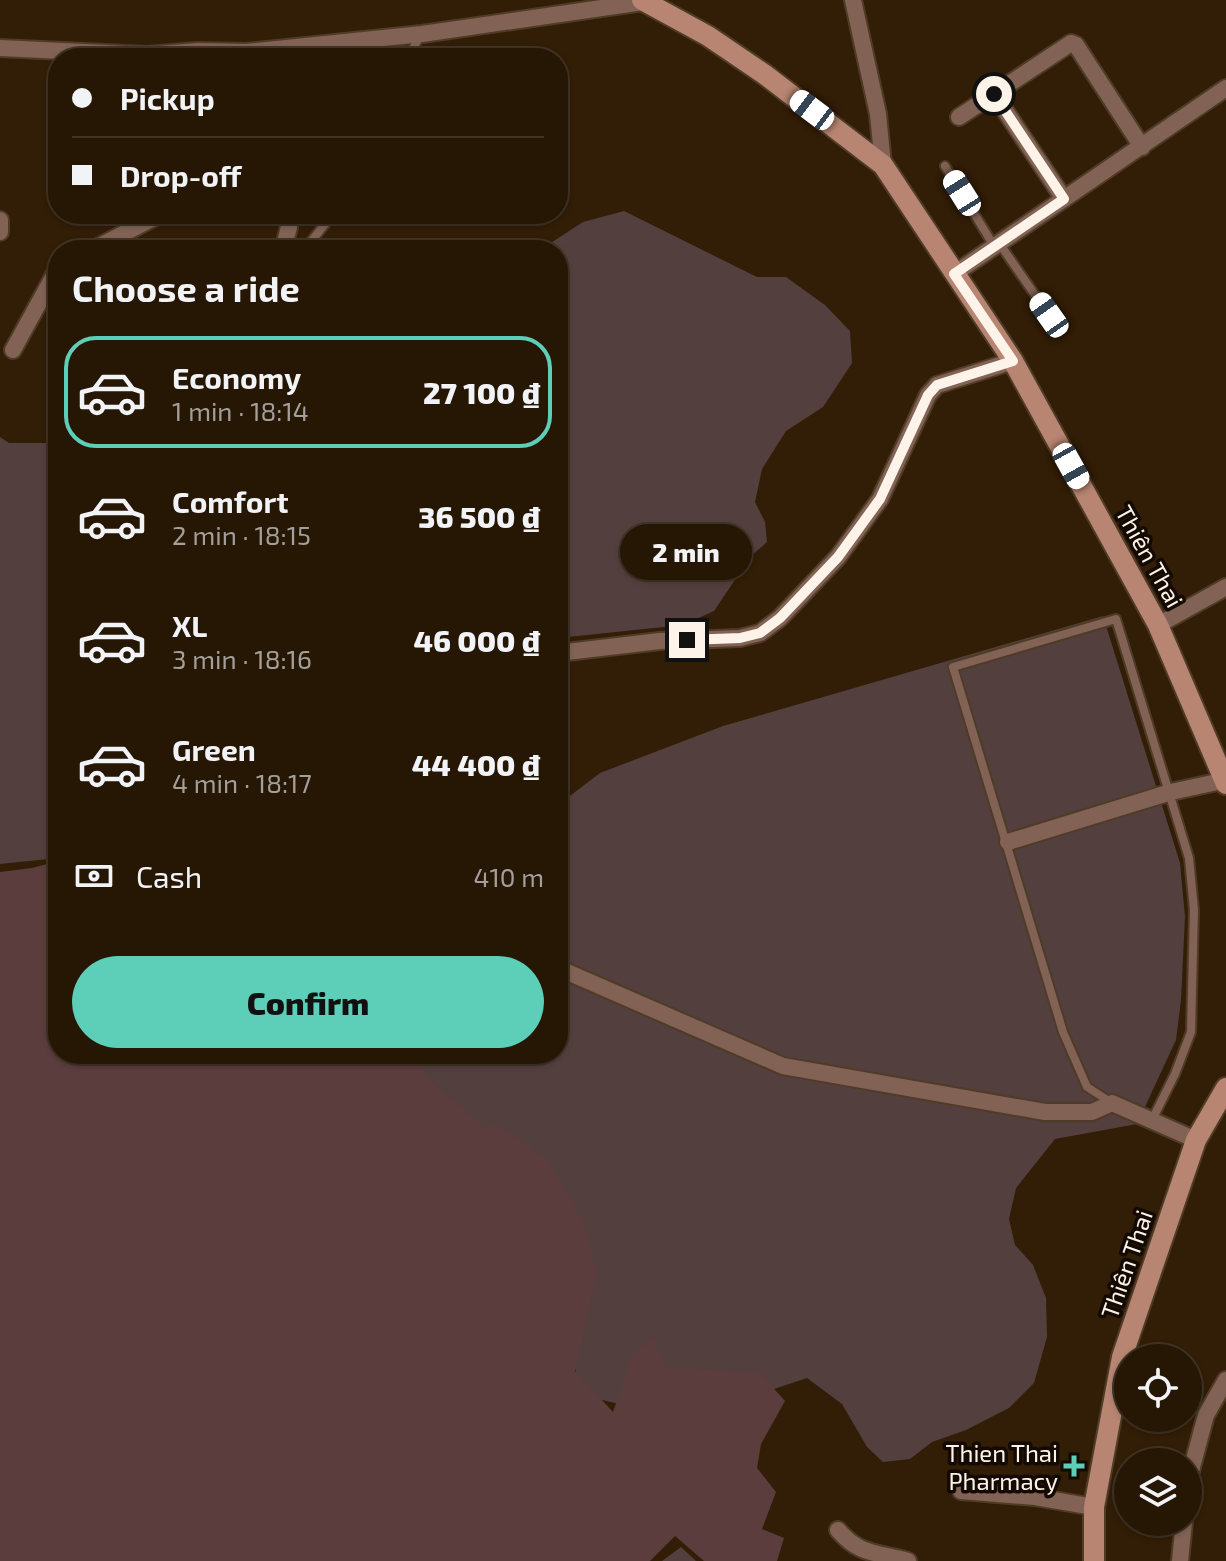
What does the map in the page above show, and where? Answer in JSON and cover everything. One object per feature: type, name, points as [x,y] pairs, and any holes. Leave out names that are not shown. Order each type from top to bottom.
[{"type":"street","points":[[853,0],[878,114],[883,165]]},
{"type":"street","points":[[305,48],[642,1]]},
{"type":"street","name":"Thiên Thai","points":[[642,1],[708,36],[753,66],[883,165],[1013,361],[1158,625],[1226,782]]},
{"type":"street","points":[[959,117],[1071,43],[1076,45],[1142,147]]},
{"type":"street","points":[[0,48],[48,52]]},
{"type":"street","points":[[954,274],[1226,88]]},
{"type":"street","points":[[994,94],[1064,199]]},
{"type":"street","points":[[0,220],[0,232]]},
{"type":"street","points":[[111,240],[142,224]]},
{"type":"street","points":[[13,350],[48,286]]},
{"type":"street","points":[[568,652],[660,641],[740,638],[760,633],[780,618],[838,557],[880,499],[928,395],[937,385],[1013,361]]},
{"type":"street","points":[[1158,625],[1226,587]]},
{"type":"street","points":[[1008,842],[1171,792],[1226,782]]},
{"type":"street","points":[[568,972],[783,1066],[1045,1112],[1092,1112],[1112,1103],[1196,1140]]},
{"type":"street","name":"Thiên Thai","points":[[1094,1561],[1094,1507],[1122,1357],[1196,1140],[1226,1088]]},
{"type":"street","points":[[1197,1448],[1206,1415],[1226,1380]]},
{"type":"street","points":[[961,1491],[1035,1497],[1094,1507]]},
{"type":"street","points":[[838,1530],[861,1550],[908,1561]]},
{"type":"street","points":[[1180,1561],[1183,1536]]},
{"type":"lane","points":[[414,48],[422,34]]},
{"type":"lane","points":[[945,166],[997,245],[1049,315]]},
{"type":"lane","points":[[312,240],[325,224]]},
{"type":"lane","points":[[1112,1103],[1087,1087],[1063,1032],[953,667],[1116,619],[1189,858],[1194,910],[1191,1032],[1175,1074],[1151,1120]]},
{"type":"shaded area","points":[[624,211],[757,277],[786,277],[825,305],[850,331],[852,363],[823,407],[786,431],[762,469],[755,502],[765,522],[767,542],[751,556],[714,611],[683,625],[568,637],[568,240],[555,240],[583,222]]},
{"type":"shaded area","points":[[0,437],[9,443],[48,443],[48,859],[0,864]]},
{"type":"shaded area","points":[[1103,616],[1180,863],[1185,917],[1176,1040],[1137,1124],[1055,1139],[1016,1188],[1009,1219],[1015,1245],[1033,1265],[1046,1298],[1047,1337],[1034,1383],[1009,1408],[966,1430],[932,1442],[910,1459],[883,1462],[867,1447],[842,1404],[807,1378],[774,1389],[632,1407],[598,1399],[577,1382],[570,1326],[398,1064],[568,1064],[568,797],[600,773],[723,726]]},
{"type":"shaded area","points":[[48,864],[48,1064],[418,1064],[431,1081],[486,1129],[495,1123],[549,1161],[583,1220],[597,1272],[575,1371],[613,1412],[633,1354],[653,1338],[668,1367],[760,1373],[785,1401],[761,1444],[757,1468],[776,1492],[762,1529],[784,1538],[777,1561],[704,1561],[675,1536],[650,1561],[0,1561],[0,872]]},
{"type":"shaded area","points":[[681,1547],[696,1561],[662,1561]]},
{"type":"place","name":"Thien Thai Pharmacy","points":[[1074,1466]]},
{"type":"route","points":[[687,640],[740,638],[760,633],[780,618],[838,557],[880,499],[928,395],[937,385],[1013,361],[954,274],[1064,199],[994,94]]}]
